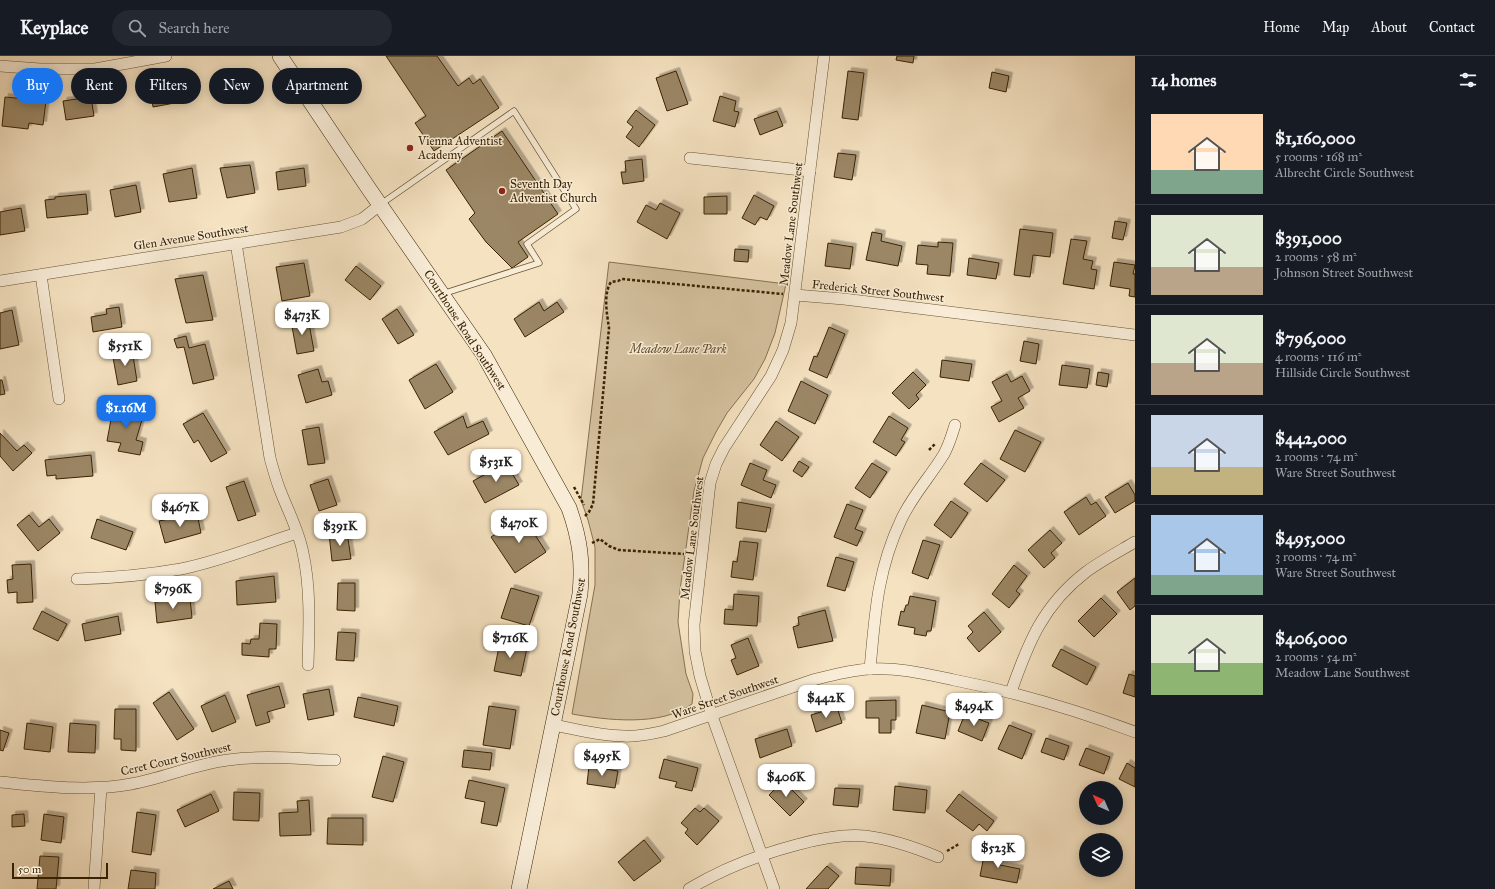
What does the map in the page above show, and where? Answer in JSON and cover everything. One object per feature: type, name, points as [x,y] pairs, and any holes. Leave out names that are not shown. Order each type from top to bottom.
[{"type":"street","points":[[0,66],[40,69],[95,69],[166,56]]},
{"type":"street","name":"Courthouse Road Southwest","points":[[280,56],[380,205],[484,355],[569,508],[574,523],[581,552],[582,572],[580,594],[519,889]]},
{"type":"street","name":"Meadow Lane Southwest","points":[[774,889],[712,716],[700,676],[695,651],[694,625],[710,483],[716,464],[724,448],[771,376],[783,350],[791,324],[824,56]]},
{"type":"street","points":[[690,158],[810,171]]},
{"type":"street","name":"Glen Avenue Southwest","points":[[0,281],[349,225],[362,219],[380,205]]},
{"type":"street","points":[[236,243],[270,458],[279,488],[303,552],[307,576],[309,633],[308,665]]},
{"type":"street","points":[[40,275],[59,399]]},
{"type":"street","name":"Frederick Street Southwest","points":[[795,295],[858,301],[1135,336]]},
{"type":"street","points":[[870,669],[876,600],[882,570],[891,544],[913,497],[944,454],[955,425]]},
{"type":"street","points":[[78,579],[115,578],[181,569],[211,561],[297,533]]},
{"type":"street","points":[[1011,692],[1026,650],[1036,629],[1051,607],[1067,589],[1085,573],[1135,542]]},
{"type":"street","name":"Ware Street Southwest","points":[[553,725],[602,734],[624,736],[643,735],[664,731],[712,716],[813,680],[838,673],[870,669],[891,669],[917,672],[1011,692],[1068,709],[1135,732]]},
{"type":"street","name":"Ceret Court Southwest","points":[[0,782],[77,788],[101,788],[156,779],[195,766],[229,759],[256,757],[335,760]]},
{"type":"street","points":[[94,889],[101,788]]},
{"type":"street","points":[[689,889],[712,875],[761,854],[821,838],[857,836],[890,840],[915,847],[938,857]]},
{"type":"lane","points":[[380,205],[514,111],[576,208],[526,244],[539,263],[442,294]]},
{"type":"path","name":"Frederick Street Southwest","points":[[574,523],[583,518],[589,512],[593,504],[609,328],[606,310],[608,287],[611,282],[622,279],[795,295]]},
{"type":"path","points":[[592,543],[600,539],[609,546],[618,550],[684,554]]},
{"type":"green space","name":"Meadow Lane Park","points":[[609,262],[786,284],[775,333],[765,359],[754,379],[727,413],[716,432],[703,458],[694,491],[680,590],[678,622],[686,674],[693,694],[692,704],[665,716],[649,719],[617,720],[572,714],[595,585],[595,547],[581,500]]},
{"type":"building","name":"Vienna Adventist Academy","points":[[386,56],[437,56],[458,86],[469,78],[473,84],[480,79],[499,108],[434,151],[415,123],[426,116]]},
{"type":"building","points":[[897,56],[914,56],[913,63],[896,60]]},
{"type":"building","points":[[676,71],[688,104],[667,111],[656,78]]},
{"type":"building","points":[[848,71],[864,73],[858,120],[842,118]]},
{"type":"building","points":[[992,72],[1009,76],[1006,92],[989,88]]},
{"type":"building","points":[[720,96],[736,101],[734,111],[739,112],[735,127],[713,121]]},
{"type":"building","points":[[5,97],[12,98],[12,104],[46,104],[43,125],[29,123],[28,129],[2,126]]},
{"type":"building","points":[[71,100],[71,104],[92,104],[94,116],[66,120],[63,101]]},
{"type":"building","points":[[153,104],[169,104],[153,107]]},
{"type":"building","points":[[636,110],[655,125],[639,147],[626,137],[633,127],[627,122]]},
{"type":"building","points":[[777,111],[783,126],[760,135],[754,119]]},
{"type":"building","name":"Seventh Day Adventist Church","points":[[502,131],[558,214],[518,242],[528,257],[512,268],[486,242],[469,219],[475,213],[446,170]]},
{"type":"building","points":[[838,153],[856,155],[852,180],[834,177]]},
{"type":"building","points":[[642,159],[644,181],[623,184],[621,172],[626,172],[625,161]]},
{"type":"building","points":[[250,165],[255,193],[227,198],[220,168]]},
{"type":"building","points":[[192,168],[197,198],[169,202],[163,174]]},
{"type":"building","points":[[304,168],[306,186],[278,190],[276,172]]},
{"type":"building","points":[[136,185],[141,212],[115,217],[110,190]]},
{"type":"building","points":[[86,194],[88,214],[47,218],[45,200],[55,199],[55,197]]},
{"type":"building","points":[[754,195],[774,206],[767,220],[760,217],[755,225],[742,218]]},
{"type":"building","points":[[727,196],[727,214],[704,214],[704,197]]},
{"type":"building","points":[[660,203],[680,213],[667,239],[637,222],[646,205],[656,210]]},
{"type":"building","points":[[21,208],[25,231],[0,235],[0,212]]},
{"type":"building","points":[[1115,221],[1127,223],[1123,240],[1112,238]]},
{"type":"building","points":[[1020,229],[1053,233],[1050,257],[1033,255],[1030,277],[1014,275]]},
{"type":"building","points":[[872,232],[882,234],[881,241],[902,246],[898,266],[866,260]]},
{"type":"building","points":[[1071,239],[1087,241],[1083,259],[1093,261],[1091,269],[1097,270],[1094,289],[1063,284]]},
{"type":"building","points":[[938,242],[953,243],[950,276],[927,274],[928,265],[916,264],[918,245],[938,247]]},
{"type":"building","points":[[828,243],[853,247],[850,269],[825,266]]},
{"type":"building","points":[[735,249],[749,250],[748,262],[734,261]]},
{"type":"building","points":[[969,258],[999,263],[996,279],[967,275]]},
{"type":"building","points":[[1114,262],[1135,265],[1133,274],[1135,274],[1135,297],[1129,296],[1130,289],[1110,286]]},
{"type":"building","points":[[304,263],[310,296],[282,301],[276,267]]},
{"type":"building","points":[[356,266],[381,286],[370,300],[345,280]]},
{"type":"building","points":[[203,275],[213,320],[186,323],[175,279]]},
{"type":"building","points":[[539,302],[544,311],[557,302],[564,312],[525,337],[514,319]]},
{"type":"building","points":[[119,307],[122,327],[93,332],[91,317],[107,314],[106,309]]},
{"type":"building","points":[[397,309],[414,335],[398,344],[382,319]]},
{"type":"building","points":[[12,310],[19,345],[0,349],[0,313]]},
{"type":"building","points":[[308,318],[314,351],[297,354],[291,321]]},
{"type":"building","points":[[829,327],[845,334],[827,378],[809,370],[814,356],[817,357]]},
{"type":"building","points":[[186,336],[189,348],[205,344],[214,379],[193,384],[184,347],[177,348],[174,339]]},
{"type":"building","points":[[1024,341],[1039,344],[1036,364],[1020,361]]},
{"type":"building","points":[[132,349],[137,381],[118,385],[112,352]]},
{"type":"building","points":[[942,360],[972,364],[969,381],[940,377]]},
{"type":"building","points":[[436,364],[453,392],[425,409],[409,380]]},
{"type":"building","points":[[1062,365],[1090,369],[1087,388],[1059,385]]},
{"type":"building","points":[[318,369],[322,382],[328,381],[332,395],[306,403],[298,375]]},
{"type":"building","points":[[913,372],[926,385],[916,395],[919,399],[909,409],[892,393]]},
{"type":"building","points":[[1098,372],[1109,374],[1107,387],[1096,385]]},
{"type":"building","points":[[1007,374],[1011,382],[1022,376],[1030,391],[1018,398],[1024,408],[999,422],[991,407],[1002,401],[992,382]]},
{"type":"building","points":[[0,380],[2,380],[5,394],[0,395]]},
{"type":"building","points":[[801,381],[828,395],[815,424],[788,411]]},
{"type":"building","points":[[114,403],[144,413],[136,440],[143,442],[140,455],[118,451],[121,443],[107,441]]},
{"type":"building","points":[[203,413],[227,453],[211,462],[198,440],[194,443],[183,424]]},
{"type":"building","points":[[463,416],[467,428],[483,421],[489,434],[448,455],[434,432]]},
{"type":"building","points":[[889,416],[908,428],[901,440],[905,442],[896,456],[873,442]]},
{"type":"building","points":[[776,421],[799,437],[782,461],[760,445]]},
{"type":"building","points":[[319,427],[325,463],[308,465],[302,430]]},
{"type":"building","points":[[1015,430],[1041,442],[1025,472],[1000,459]]},
{"type":"building","points":[[0,433],[17,451],[24,445],[32,453],[13,471],[0,456]]},
{"type":"building","points":[[91,455],[93,476],[56,479],[56,475],[47,476],[45,460]]},
{"type":"building","points":[[799,461],[809,467],[802,477],[793,471]]},
{"type":"building","points":[[506,463],[519,485],[485,503],[473,481]]},
{"type":"building","points":[[750,463],[767,470],[763,480],[776,485],[771,498],[741,485]]},
{"type":"building","points":[[872,463],[887,472],[870,498],[855,488]]},
{"type":"building","points":[[981,463],[1005,480],[987,502],[964,484]]},
{"type":"building","points":[[328,479],[337,505],[319,511],[310,485]]},
{"type":"building","points":[[244,481],[256,515],[238,521],[226,487]]},
{"type":"building","points":[[1128,483],[1135,495],[1135,501],[1115,513],[1105,497]]},
{"type":"building","points":[[1086,497],[1091,505],[1096,502],[1106,516],[1079,535],[1064,512]]},
{"type":"building","points":[[951,501],[968,513],[951,538],[934,525]]},
{"type":"building","points":[[738,502],[771,508],[766,532],[736,528]]},
{"type":"building","points":[[847,504],[863,510],[855,529],[863,532],[857,546],[834,537]]},
{"type":"building","points":[[197,513],[201,533],[165,543],[159,521]]},
{"type":"building","points":[[29,515],[39,527],[49,519],[60,533],[38,551],[17,525]]},
{"type":"building","points":[[523,516],[546,552],[515,573],[491,537]]},
{"type":"building","points":[[97,519],[133,532],[126,550],[91,538]]},
{"type":"building","points":[[1050,530],[1062,543],[1051,553],[1055,558],[1044,568],[1028,550]]},
{"type":"building","points":[[347,532],[351,559],[332,561],[329,534]]},
{"type":"building","points":[[923,540],[940,545],[928,579],[912,573]]},
{"type":"building","points":[[740,541],[758,543],[753,580],[731,577],[733,561],[737,562]]},
{"type":"building","points":[[836,557],[854,562],[845,591],[827,586]]},
{"type":"building","points":[[31,564],[33,602],[17,603],[17,592],[8,593],[7,580],[13,579],[12,565]]},
{"type":"building","points":[[1014,565],[1027,576],[1016,591],[1020,594],[1009,608],[992,594]]},
{"type":"building","points":[[274,576],[276,602],[237,605],[236,581]]},
{"type":"building","points":[[1135,578],[1135,606],[1130,610],[1117,592]]},
{"type":"building","points":[[338,583],[355,583],[355,611],[337,610]]},
{"type":"building","points":[[511,588],[539,596],[529,626],[501,618]]},
{"type":"building","points":[[734,594],[759,596],[757,626],[724,624],[725,609],[733,610]]},
{"type":"building","points":[[910,596],[936,601],[931,631],[927,631],[926,636],[914,634],[915,628],[898,625],[901,611],[904,612],[906,605],[908,605]]},
{"type":"building","points":[[190,598],[192,618],[157,623],[155,602]]},
{"type":"building","points":[[1101,598],[1117,614],[1094,637],[1078,621]]},
{"type":"building","points":[[825,610],[833,641],[798,648],[793,627],[799,625],[798,617]]},
{"type":"building","points":[[42,611],[67,624],[58,641],[33,629]]},
{"type":"building","points":[[984,612],[1001,632],[979,652],[967,638],[973,632],[968,626]]},
{"type":"building","points":[[118,616],[121,634],[85,641],[82,624]]},
{"type":"building","points":[[260,623],[277,624],[276,649],[269,649],[269,657],[242,655],[242,643],[250,644],[251,639],[259,639]]},
{"type":"building","points":[[338,632],[356,633],[354,661],[336,660]]},
{"type":"building","points":[[748,638],[759,666],[737,675],[731,660],[736,658],[731,645]]},
{"type":"building","points":[[500,642],[527,648],[521,676],[494,671]]},
{"type":"building","points":[[1061,649],[1096,667],[1087,685],[1052,666]]},
{"type":"building","points":[[1129,674],[1135,676],[1135,697],[1123,693]]},
{"type":"building","points":[[279,686],[285,707],[267,712],[270,722],[256,726],[247,695]]},
{"type":"building","points":[[329,689],[334,715],[308,720],[303,694]]},
{"type":"building","points":[[169,692],[194,729],[177,740],[153,703]]},
{"type":"building","points":[[225,695],[236,722],[212,732],[201,706]]},
{"type":"building","points":[[358,697],[398,706],[394,726],[354,717]]},
{"type":"building","points":[[896,700],[896,720],[891,720],[891,733],[879,733],[879,718],[866,718],[866,701]]},
{"type":"building","points":[[922,705],[950,712],[945,739],[916,733]]},
{"type":"building","points":[[489,706],[516,710],[510,749],[483,745]]},
{"type":"building","points":[[837,707],[842,723],[816,732],[811,715]]},
{"type":"building","points":[[115,709],[136,709],[136,751],[121,750],[121,739],[114,739]]},
{"type":"building","points":[[965,714],[989,723],[982,741],[958,731]]},
{"type":"building","points":[[27,723],[53,727],[50,752],[24,749]]},
{"type":"building","points":[[70,723],[96,725],[95,753],[68,752]]},
{"type":"building","points":[[1009,725],[1032,734],[1022,759],[998,749]]},
{"type":"building","points":[[787,729],[792,746],[760,758],[755,739]]},
{"type":"building","points":[[0,730],[9,733],[3,751],[0,750]]},
{"type":"building","points":[[1046,738],[1069,746],[1064,760],[1041,752]]},
{"type":"building","points":[[1086,748],[1110,757],[1104,774],[1079,765]]},
{"type":"building","points":[[464,750],[492,753],[490,770],[462,767]]},
{"type":"building","points":[[383,756],[404,762],[393,802],[372,797]]},
{"type":"building","points":[[664,759],[698,768],[692,791],[675,787],[677,782],[659,778]]},
{"type":"building","points":[[1127,763],[1135,768],[1135,787],[1119,779]]},
{"type":"building","points":[[589,766],[618,771],[615,788],[587,784]]},
{"type":"building","points":[[469,780],[505,788],[497,826],[481,823],[485,802],[465,798]]},
{"type":"building","points":[[783,781],[804,802],[790,816],[769,795]]},
{"type":"building","points":[[895,786],[927,790],[925,813],[893,810]]},
{"type":"building","points":[[835,788],[860,789],[858,807],[833,805]]},
{"type":"building","points":[[234,792],[260,793],[259,821],[233,820]]},
{"type":"building","points":[[211,794],[219,811],[185,827],[177,810]]},
{"type":"building","points":[[959,794],[994,821],[987,831],[979,824],[973,831],[946,811]]},
{"type":"building","points":[[309,800],[311,835],[280,836],[279,813],[298,812],[297,801]]},
{"type":"building","points":[[695,808],[700,812],[704,808],[719,821],[697,845],[685,833],[688,829],[681,823]]},
{"type":"building","points":[[137,812],[156,815],[151,855],[132,852]]},
{"type":"building","points":[[24,814],[25,826],[12,827],[12,815]]},
{"type":"building","points":[[44,814],[64,817],[61,843],[41,840]]},
{"type":"building","points":[[328,818],[363,818],[363,845],[327,844]]},
{"type":"building","points":[[644,840],[661,861],[634,881],[618,862]]},
{"type":"building","points":[[985,851],[1002,854],[1000,865],[1020,869],[1017,883],[980,876]]},
{"type":"building","points":[[40,856],[59,857],[56,889],[37,889]]},
{"type":"building","points":[[827,866],[839,876],[828,889],[806,889]]},
{"type":"building","points":[[856,867],[891,869],[890,886],[855,884]]},
{"type":"building","points":[[131,870],[156,873],[155,889],[128,889]]},
{"type":"building","points":[[229,881],[233,889],[213,889]]},
{"type":"place","name":"Vienna Adventist Academy","points":[[410,148]]},
{"type":"place","name":"Seventh Day Adventist Church","points":[[502,191]]}]
